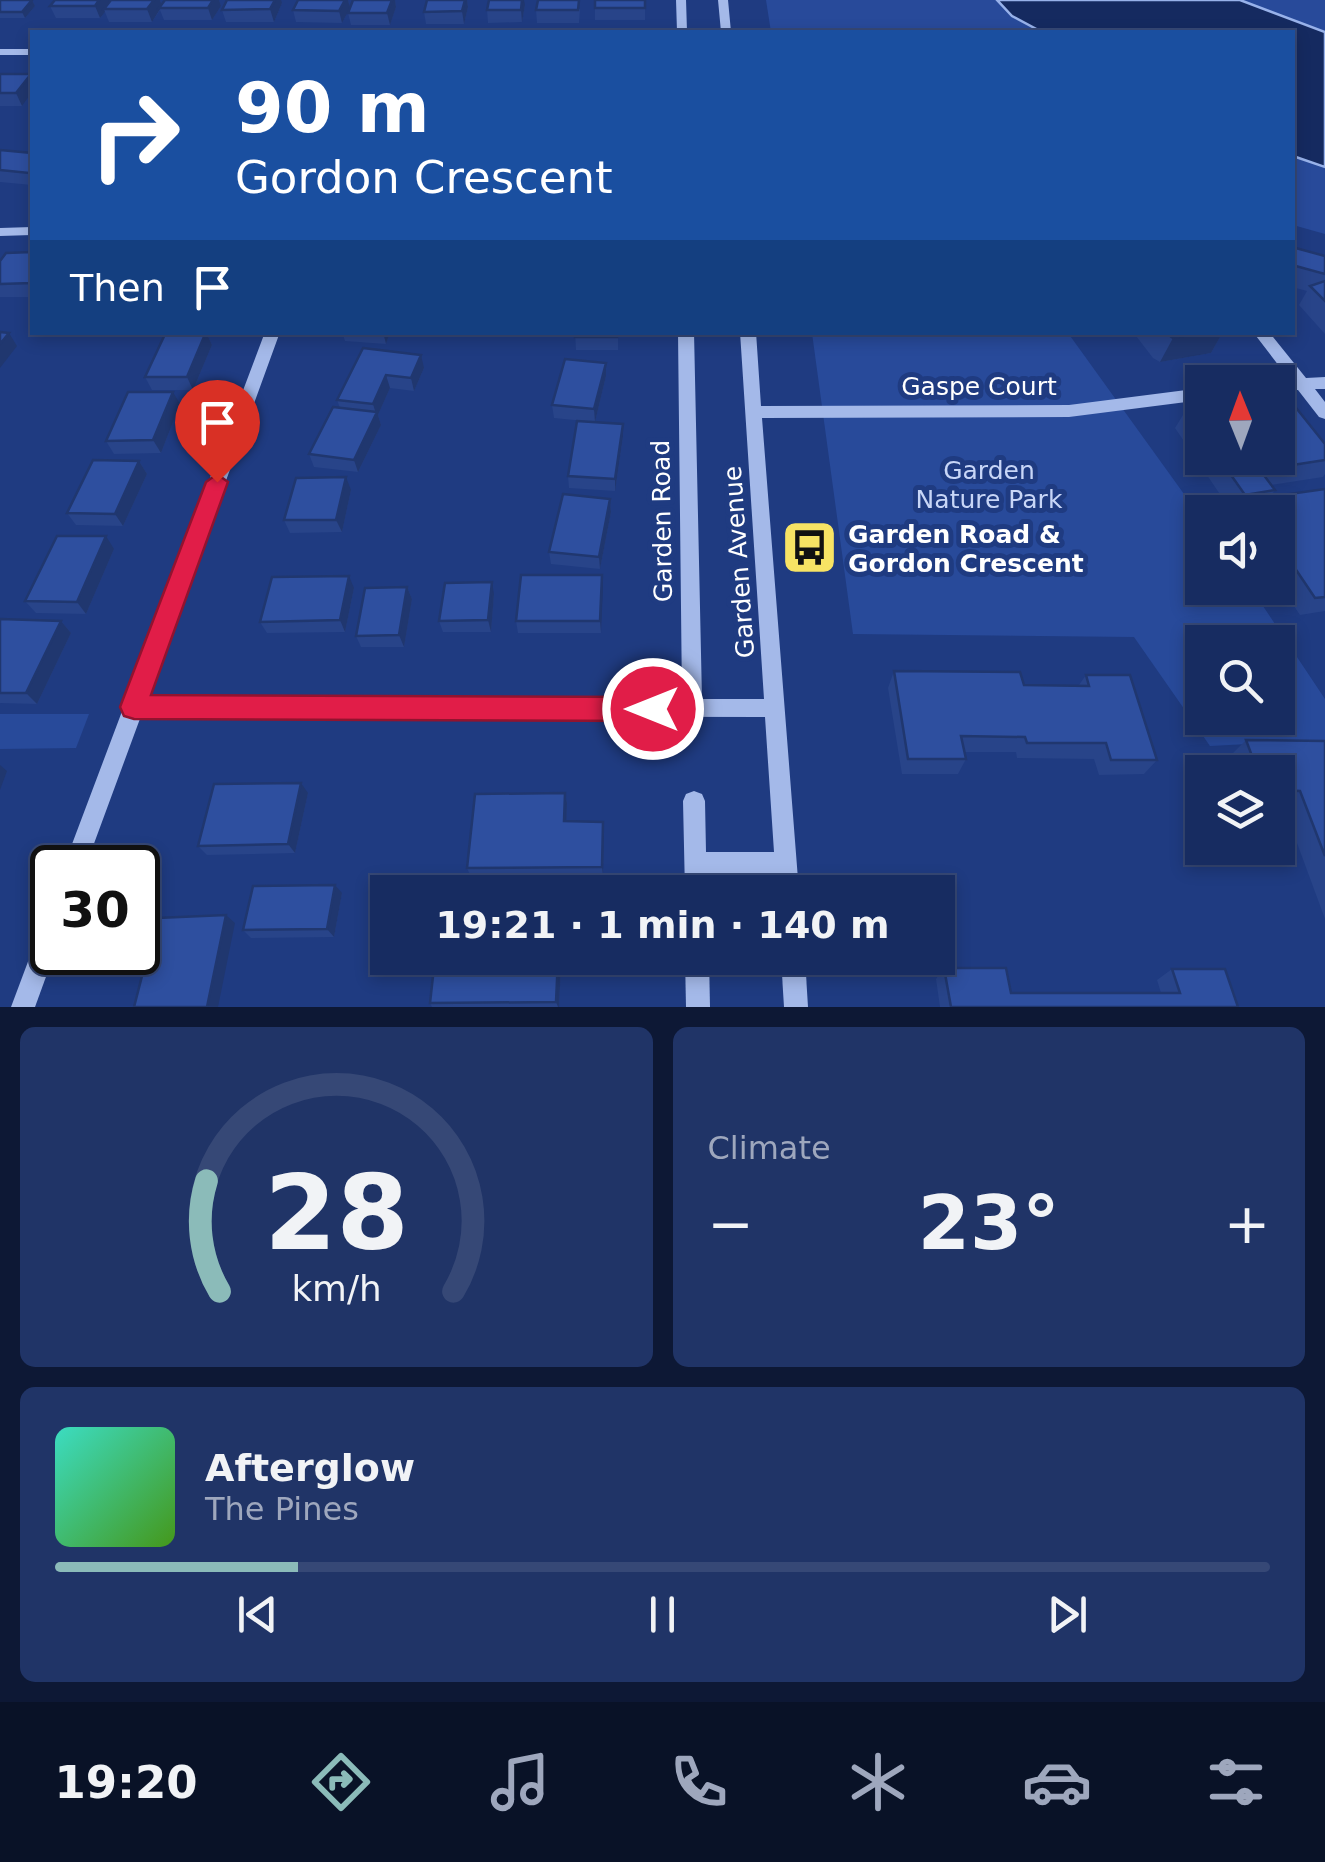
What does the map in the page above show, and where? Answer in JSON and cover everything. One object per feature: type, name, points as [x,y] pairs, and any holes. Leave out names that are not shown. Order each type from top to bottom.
[{"type":"street","points":[[681,0],[682,30]]},
{"type":"street","points":[[724,0],[726,30]]},
{"type":"street","points":[[0,52],[30,52]]},
{"type":"street","points":[[0,232],[30,231]]},
{"type":"street","points":[[83,845],[272,335]]},
{"type":"street","name":"Garden Road","points":[[686,335],[692,709]]},
{"type":"street","points":[[748,335],[754,412]]},
{"type":"street","points":[[1262,335],[1325,412]]},
{"type":"street","points":[[1295,383],[1325,383]]},
{"type":"street","name":"Gaspe Court","points":[[754,412],[1069,411],[1185,396]]},
{"type":"street","name":"Garden Avenue","points":[[754,412],[774,708]]},
{"type":"street","points":[[134,707],[774,708],[787,875]]},
{"type":"street","points":[[694,800],[695,875]]},
{"type":"street","points":[[695,863],[786,864]]},
{"type":"street","points":[[23,1007],[35,975]]},
{"type":"street","points":[[697,975],[698,1007]]},
{"type":"street","points":[[794,975],[796,1007]]},
{"type":"green space","points":[[766,0],[1325,0],[1325,234],[1295,226],[1295,30],[771,30]]},
{"type":"green space","name":"Garden Nature Park","points":[[812,335],[1069,335],[1185,495],[1185,605],[1262,605],[1276,625],[1185,625],[1185,710],[1134,637],[853,634]]},
{"type":"green space","name":"Garden Nature Park","points":[[1295,654],[1325,699],[1325,740],[1210,746],[1202,735],[1295,735]]},
{"type":"green space","points":[[0,714],[89,714],[76,748],[0,749]]},
{"type":"shaded area","points":[[997,0],[1240,0],[1325,32],[1325,167],[1295,157],[1295,30],[1038,30],[1012,16]]},
{"type":"building","points":[[0,0],[32,0],[22,12],[0,12]]},
{"type":"building","points":[[55,0],[99,0],[95,6],[50,6]]},
{"type":"building","points":[[111,0],[154,0],[147,9],[104,9]]},
{"type":"building","points":[[165,0],[213,0],[208,8],[159,8]]},
{"type":"building","points":[[227,0],[275,0],[270,9],[222,10]]},
{"type":"building","points":[[298,0],[345,0],[339,11],[293,10]]},
{"type":"building","points":[[353,0],[392,0],[387,13],[348,13]]},
{"type":"building","points":[[427,0],[465,0],[462,11],[424,12]]},
{"type":"building","points":[[489,0],[522,0],[521,10],[487,10]]},
{"type":"building","points":[[538,0],[579,0],[578,10],[536,10]]},
{"type":"building","points":[[595,0],[645,0],[645,8],[595,8]]},
{"type":"building","points":[[0,74],[30,74],[16,93],[0,93]]},
{"type":"building","points":[[0,150],[30,153],[29,173],[0,170]]},
{"type":"building","points":[[1295,248],[1325,256],[1325,274],[1295,266]]},
{"type":"building","points":[[30,252],[30,283],[0,284],[0,261],[6,253]]},
{"type":"building","points":[[1325,281],[1325,301],[1310,286]]},
{"type":"building","points":[[165,335],[205,335],[187,377],[145,377]]},
{"type":"building","points":[[575,335],[617,335],[617,337]]},
{"type":"building","points":[[363,348],[421,355],[411,378],[386,375],[373,404],[337,400]]},
{"type":"building","points":[[565,359],[606,363],[594,409],[552,405]]},
{"type":"building","points":[[128,392],[173,392],[153,440],[106,441]]},
{"type":"building","points":[[1295,406],[1325,444],[1325,460],[1295,465]]},
{"type":"building","points":[[333,407],[377,412],[354,460],[309,454]]},
{"type":"building","points":[[577,421],[623,424],[615,479],[568,476]]},
{"type":"building","points":[[93,460],[139,461],[115,514],[67,513]]},
{"type":"building","points":[[1231,475],[1264,475],[1275,490],[1245,495]]},
{"type":"building","points":[[346,477],[336,520],[284,520],[296,478]]},
{"type":"building","points":[[1325,489],[1325,597],[1315,598],[1295,568],[1295,495],[1283,495]]},
{"type":"building","points":[[563,494],[610,499],[599,557],[549,552]]},
{"type":"building","points":[[57,536],[106,536],[77,602],[25,601]]},
{"type":"building","points":[[521,575],[602,575],[600,621],[516,621]]},
{"type":"building","points":[[349,576],[340,620],[260,622],[272,577]]},
{"type":"building","points":[[492,582],[488,620],[439,621],[445,583]]},
{"type":"building","points":[[407,587],[399,635],[356,636],[365,588]]},
{"type":"building","points":[[0,619],[61,621],[26,693],[0,693]]},
{"type":"building","points":[[894,671],[1020,672],[1024,685],[1089,686],[1086,675],[1130,675],[1157,760],[1111,760],[1106,743],[1027,743],[1025,737],[961,736],[966,759],[908,759]]},
{"type":"building","points":[[1246,740],[1325,741],[1325,856],[1300,791],[1295,791],[1295,755],[1252,755]]},
{"type":"building","points":[[301,783],[288,844],[198,846],[214,784]]},
{"type":"building","points":[[565,793],[564,821],[603,822],[602,867],[467,868],[475,794]]},
{"type":"building","points":[[335,885],[327,929],[243,930],[253,886]]},
{"type":"building","points":[[226,915],[207,1007],[134,1007],[142,975],[160,975],[160,918]]},
{"type":"building","points":[[955,968],[1006,968],[1011,993],[1180,993],[1172,969],[1225,969],[1238,1007],[951,1007],[945,975],[955,975]]},
{"type":"building","points":[[433,975],[557,975],[556,1002],[430,1003]]},
{"type":"place","name":"Garden Road & Gordon Crescent","points":[[809,548]]},
{"type":"route","points":[[217,482],[134,707],[653,709]]}]
